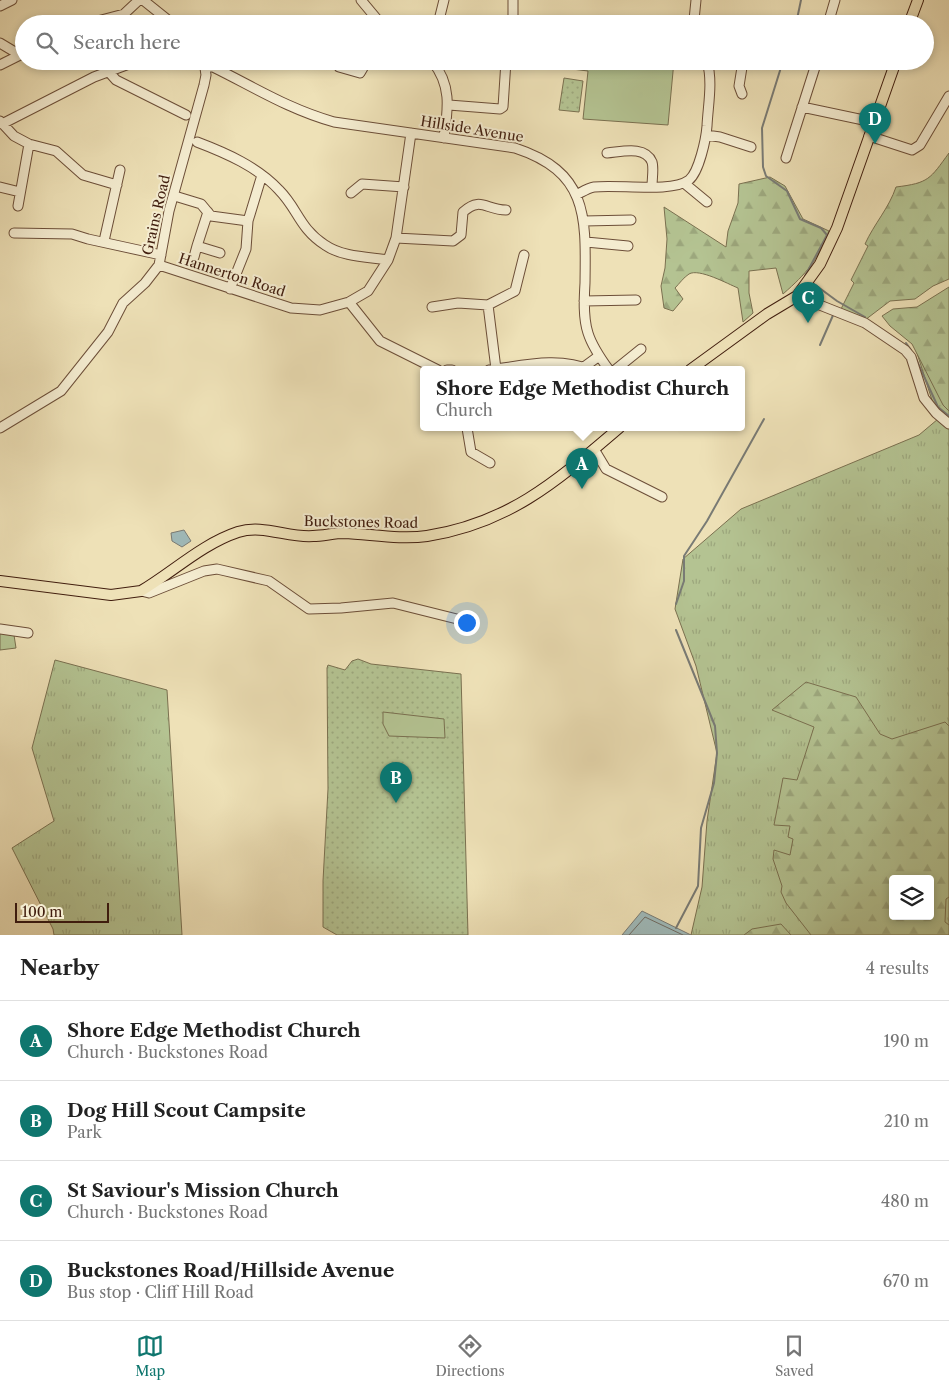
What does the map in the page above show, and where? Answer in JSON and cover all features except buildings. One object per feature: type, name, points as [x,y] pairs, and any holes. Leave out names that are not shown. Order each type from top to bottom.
[{"type":"main road","points":[[912,15],[918,0]]},
{"type":"main road","points":[[696,366],[767,314],[797,296],[829,247],[893,70]]},
{"type":"main road","name":"Buckstones Road","points":[[0,581],[111,595],[141,592],[217,541],[239,532],[266,530],[309,536],[341,533],[426,536],[496,518],[542,490],[615,431]]},
{"type":"street","points":[[0,6],[12,0]]},
{"type":"street","points":[[120,15],[124,14],[139,0]]},
{"type":"street","points":[[144,0],[162,15]]},
{"type":"street","points":[[362,0],[374,15]]},
{"type":"street","points":[[440,15],[444,0]]},
{"type":"street","points":[[513,0],[513,15]]},
{"type":"street","points":[[694,15],[696,0]]},
{"type":"street","points":[[831,15],[835,0]]},
{"type":"street","points":[[0,43],[15,50]]},
{"type":"street","points":[[0,65],[15,58]]},
{"type":"street","points":[[113,70],[1,122],[14,136],[30,144],[56,151],[83,175],[117,185]]},
{"type":"street","name":"Grains Road","points":[[0,428],[61,391],[108,332],[123,303],[145,284],[159,265],[169,211],[204,85],[204,70]]},
{"type":"street","name":"Hillside Avenue","points":[[218,70],[279,103],[308,115],[334,122],[506,146],[533,154],[555,167],[570,183],[584,221],[586,242],[584,301],[588,333],[606,366]]},
{"type":"street","points":[[350,70],[360,73],[362,70]]},
{"type":"street","points":[[439,70],[447,88],[449,105],[444,138]]},
{"type":"street","points":[[449,105],[500,109],[503,107],[504,70]]},
{"type":"street","points":[[576,195],[592,187],[652,186],[684,183],[695,172],[706,135],[710,70]]},
{"type":"street","points":[[742,70],[739,86],[742,94]]},
{"type":"street","points":[[786,158],[814,70]]},
{"type":"street","points":[[108,72],[116,80],[186,115]]},
{"type":"street","points":[[869,136],[912,150],[920,145],[949,96]]},
{"type":"street","points":[[802,107],[873,122]]},
{"type":"street","name":"Hannerton Road","points":[[159,265],[291,308],[320,310],[349,302],[368,291],[388,260],[396,238],[411,133]]},
{"type":"street","points":[[706,135],[720,136],[751,147]]},
{"type":"street","points":[[197,142],[224,153],[262,175],[280,190],[305,229],[326,246],[342,252],[388,260]]},
{"type":"street","points":[[18,206],[30,144]]},
{"type":"street","points":[[607,153],[636,151],[647,156],[652,162],[652,186]]},
{"type":"street","points":[[104,241],[120,170]]},
{"type":"street","points":[[230,289],[246,249],[248,221],[262,175]]},
{"type":"street","points":[[684,183],[707,202]]},
{"type":"street","points":[[351,193],[362,184],[404,187]]},
{"type":"street","points":[[0,187],[20,192]]},
{"type":"street","points":[[178,197],[200,204],[211,216],[248,221]]},
{"type":"street","points":[[396,238],[453,241],[461,235],[464,212],[472,204],[484,204],[494,210],[506,210]]},
{"type":"street","points":[[194,257],[208,212]]},
{"type":"street","points":[[584,221],[632,220]]},
{"type":"street","points":[[14,233],[60,232],[161,255]]},
{"type":"street","points":[[586,242],[628,246]]},
{"type":"street","points":[[197,246],[220,252]]},
{"type":"street","points":[[432,307],[458,303],[488,305],[515,292],[524,255]]},
{"type":"street","points":[[797,296],[866,322],[905,350],[911,357],[924,398],[936,413],[949,424]]},
{"type":"street","points":[[584,301],[636,300]]},
{"type":"street","points":[[349,302],[380,341],[430,366]]},
{"type":"street","points":[[488,305],[492,366]]},
{"type":"street","points":[[621,366],[642,349]]},
{"type":"street","points":[[589,366],[599,356]]},
{"type":"street","points":[[468,431],[471,452],[490,463]]},
{"type":"street","points":[[594,449],[606,469],[662,497]]},
{"type":"street","points":[[141,592],[149,593],[204,570],[217,569],[269,581],[309,609],[393,603],[465,621]]},
{"type":"street","points":[[0,629],[28,633]]},
{"type":"green space","points":[[580,70],[673,70],[668,125],[583,119],[588,71]]},
{"type":"green space","points":[[564,78],[583,81],[579,112],[559,110]]},
{"type":"green space","points":[[949,153],[949,279],[933,286],[915,299],[890,301],[865,320],[841,309],[854,283],[851,280],[868,246],[865,244],[896,187],[916,184],[928,178]]},
{"type":"green space","points":[[770,177],[785,186],[803,219],[829,231],[820,251],[799,280],[783,294],[776,268],[749,271],[749,293],[753,313],[743,322],[738,288],[714,277],[699,273],[689,274],[675,288],[683,299],[673,311],[664,308],[661,286],[665,268],[667,239],[664,207],[726,247],[728,231],[738,203],[739,184]]},
{"type":"green space","points":[[949,287],[949,411],[943,405],[912,344],[890,326],[882,316],[893,309],[917,307]]},
{"type":"green space","points":[[949,326],[949,935],[691,935],[702,887],[707,821],[717,753],[696,666],[675,609],[683,559],[741,509],[919,435],[938,419],[917,353]]},
{"type":"green space","points":[[0,631],[14,635],[16,648],[0,650]]},
{"type":"green space","points":[[358,659],[371,664],[461,674],[468,935],[337,935],[323,927],[323,881],[328,789],[327,668],[328,665],[345,670],[352,661]]},
{"type":"green space","points":[[55,660],[167,690],[182,935],[54,935],[53,929],[12,848],[54,821],[32,748]]},
{"type":"green space","points":[[806,682],[856,697],[880,734],[892,739],[945,722],[949,726],[949,897],[946,899],[945,922],[949,925],[949,935],[811,935],[786,903],[781,892],[782,886],[773,859],[774,850],[790,855],[793,839],[788,837],[790,826],[774,825],[783,778],[797,780],[814,727],[772,710]]},
{"type":"green space","points":[[383,712],[444,719],[445,738],[389,736],[383,724]]},
{"type":"green space","points":[[781,924],[791,935],[744,935],[752,929]]},
{"type":"water","points":[[184,530],[191,541],[182,547],[172,541],[171,533]]},
{"type":"water","points":[[642,911],[691,935],[622,935]]},
{"type":"waterway","points":[[798,15],[801,0]]},
{"type":"waterway","points":[[780,70],[762,128],[763,167],[766,176],[787,191],[800,219],[821,228],[827,235],[805,276]]},
{"type":"waterway","points":[[814,284],[837,301],[865,317]]},
{"type":"waterway","points":[[820,345],[834,313]]},
{"type":"waterway","points":[[906,343],[911,350]]},
{"type":"waterway","points":[[916,359],[938,407],[949,416]]},
{"type":"waterway","points":[[676,604],[684,581],[684,556],[707,521],[764,419]]},
{"type":"waterway","points":[[676,630],[715,726],[717,753],[714,783],[701,828],[698,886],[676,928]]},
{"type":"place","name":"Buckstones Road/Hillside Avenue","points":[[875,144]]},
{"type":"place","name":"St Saviour's Mission Church","points":[[808,323]]},
{"type":"place","name":"Shore Edge Methodist Church","points":[[582,489]]},
{"type":"place","name":"Dog Hill Scout Campsite","points":[[396,803]]}]
